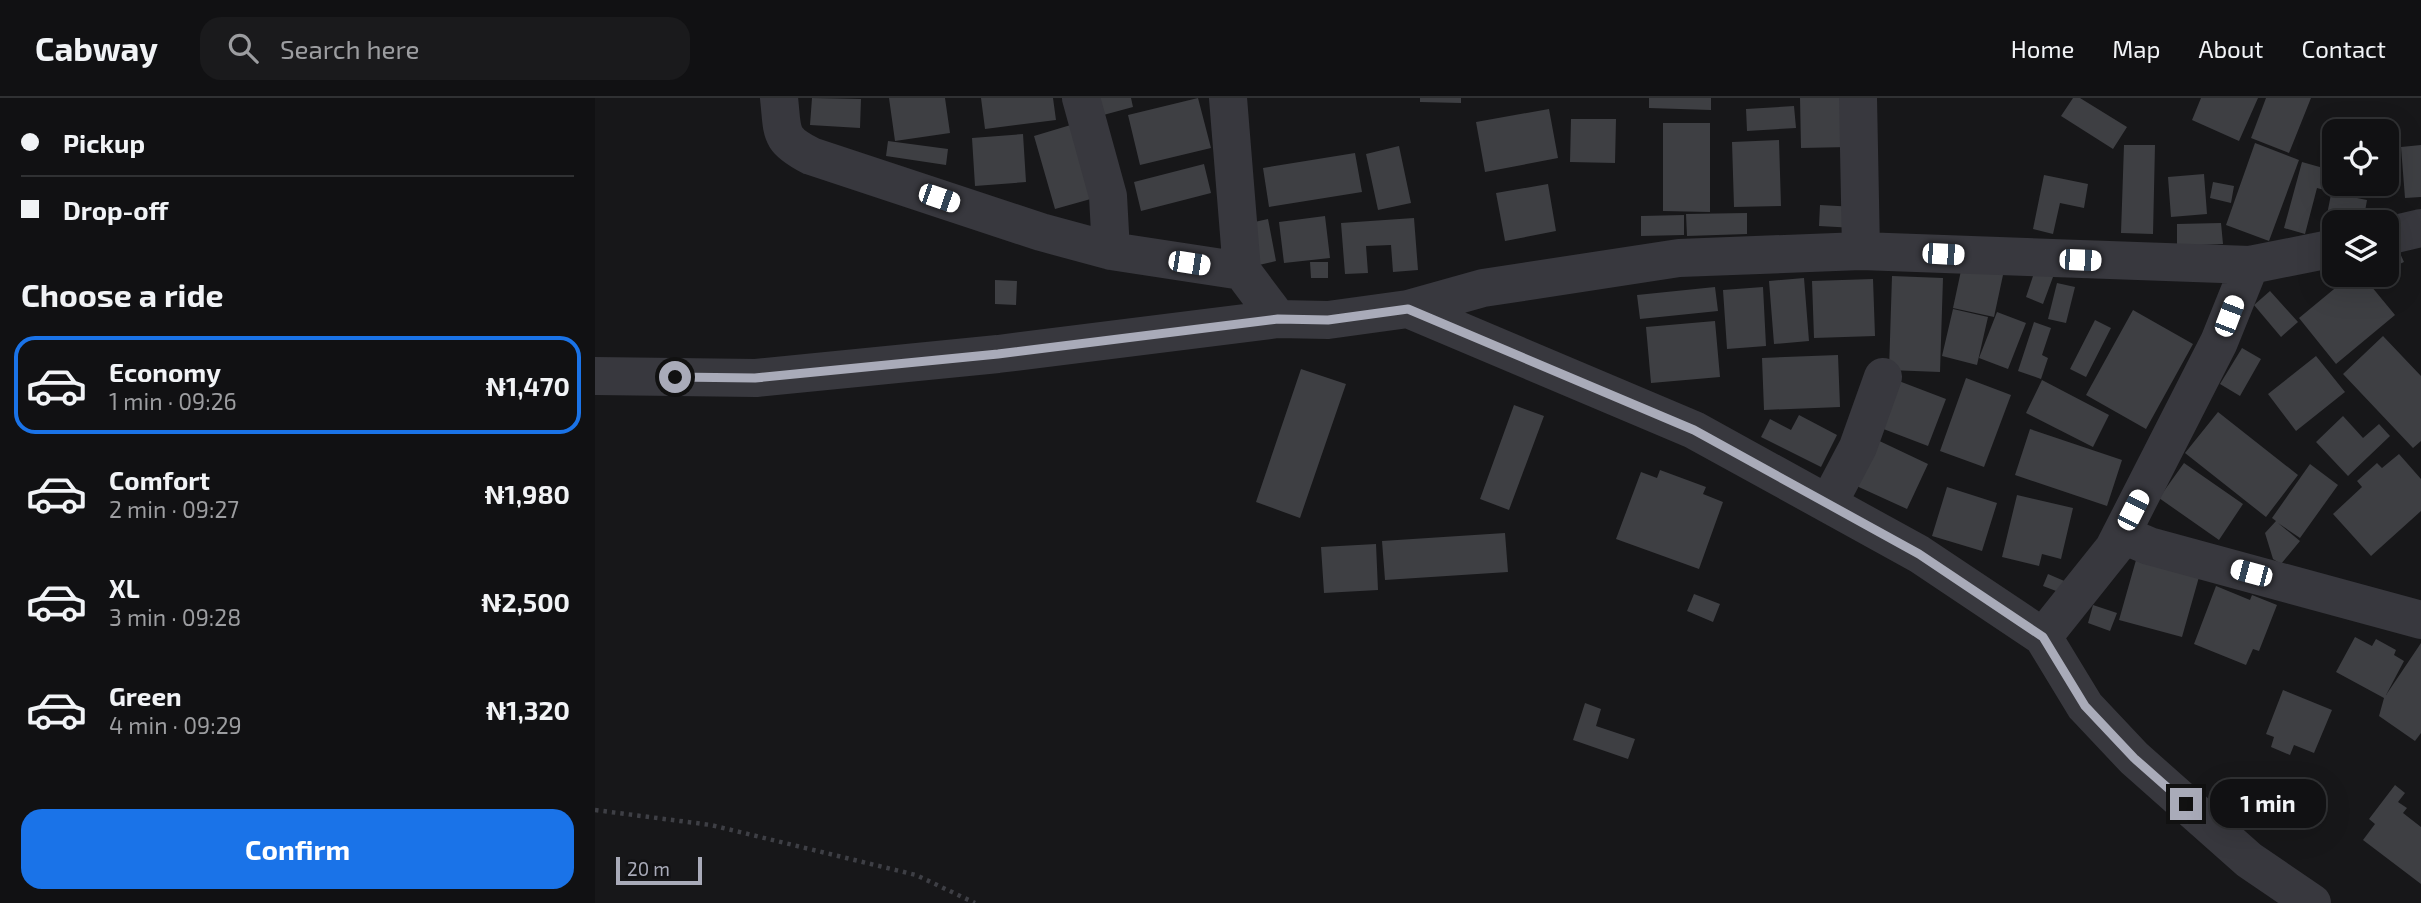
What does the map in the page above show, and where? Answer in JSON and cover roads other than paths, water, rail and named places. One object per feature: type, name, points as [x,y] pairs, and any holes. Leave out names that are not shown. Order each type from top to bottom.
[{"type":"street","points":[[779,98],[783,130],[789,145],[811,156],[1041,232],[1111,251],[1241,271]]},
{"type":"street","points":[[1081,98],[1108,196],[1111,251]]},
{"type":"street","points":[[1229,98],[1241,271],[1278,319]]},
{"type":"street","points":[[1858,98],[1861,251]]},
{"type":"street","points":[[2399,233],[2421,228]]},
{"type":"street","points":[[595,376],[755,378],[998,354],[1278,319],[1328,320],[1408,309],[1483,288],[1679,258],[1861,251],[2250,265],[2322,251]]},
{"type":"street","points":[[2043,637],[2114,548],[2219,342],[2250,265]]},
{"type":"street","points":[[1408,309],[1694,430],[1919,554],[2043,637],[2085,706],[2134,758],[2249,860],[2312,903]]},
{"type":"street","points":[[1828,504],[1858,447],[1883,377]]},
{"type":"street","points":[[2121,534],[2149,546],[2421,620]]}]
